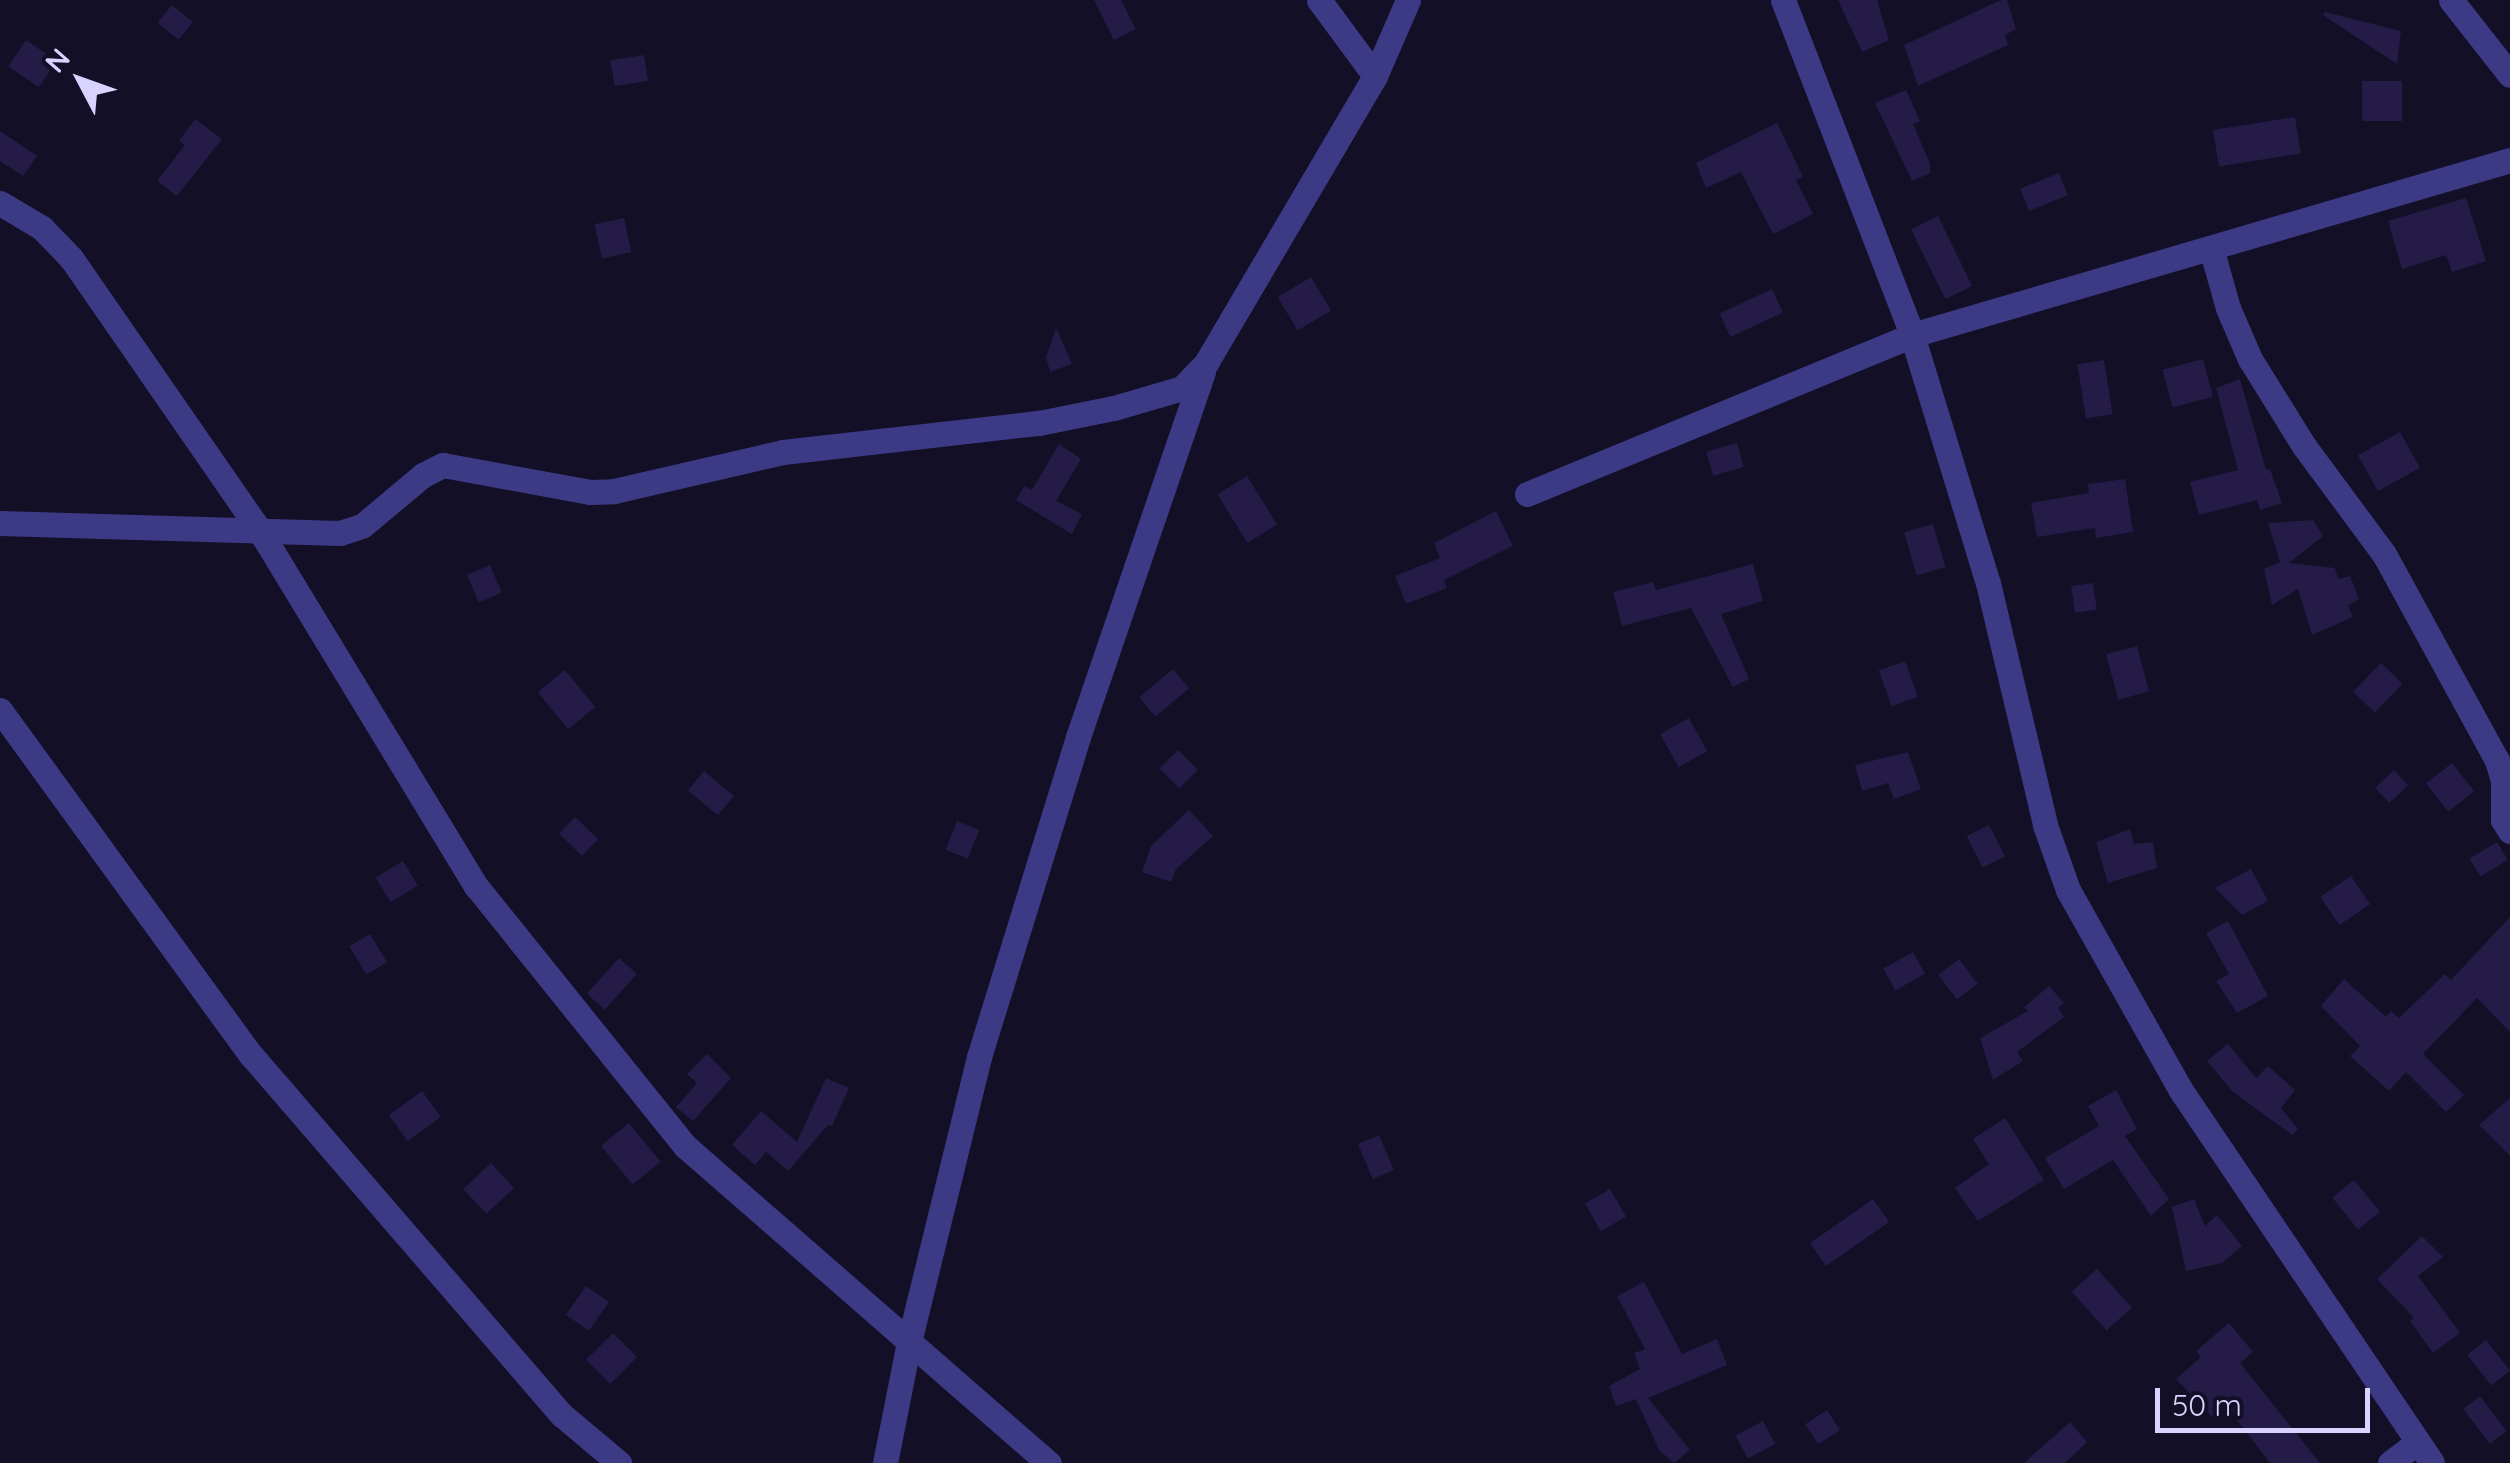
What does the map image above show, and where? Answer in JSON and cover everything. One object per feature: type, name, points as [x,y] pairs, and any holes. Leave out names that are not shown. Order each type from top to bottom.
[{"type":"street","points":[[1319,0],[1375,76]]},
{"type":"street","points":[[886,1463],[910,1342],[979,1057],[1078,737],[1206,363],[1375,76],[1408,0]]},
{"type":"street","points":[[1783,0],[1912,335],[1988,583],[2044,825],[2068,890],[2182,1092],[2425,1452],[2390,1463]]},
{"type":"street","points":[[2451,0],[2510,75]]},
{"type":"street","points":[[1527,494],[1912,335],[2510,160]]},
{"type":"street","points":[[0,203],[42,228],[71,258],[260,531],[476,886],[685,1146],[1049,1463]]},
{"type":"street","points":[[2212,248],[2228,308],[2250,359],[2304,446],[2384,554],[2497,760],[2504,781],[2504,820],[2510,832]]},
{"type":"street","points":[[0,523],[340,533],[362,526],[422,475],[443,466],[590,492],[614,490],[783,452],[1040,423],[1114,408],[1182,388],[1206,363]]},
{"type":"street","points":[[0,710],[251,1055],[562,1415],[619,1463]]},
{"type":"building","points":[[1094,0],[1121,0],[1136,29],[1114,40]]},
{"type":"building","points":[[1838,0],[1877,0],[1889,40],[1862,52]]},
{"type":"building","points":[[2007,0],[2016,29],[2005,35],[2008,45],[1918,86],[1904,45]]},
{"type":"building","points":[[172,5],[193,22],[179,40],[158,23]]},
{"type":"building","points":[[2325,12],[2401,31],[2397,64],[2323,15]]},
{"type":"building","points":[[26,40],[57,61],[39,87],[8,67]]},
{"type":"building","points":[[644,55],[648,81],[614,86],[610,60]]},
{"type":"building","points":[[2362,81],[2402,81],[2402,121],[2362,121]]},
{"type":"building","points":[[1906,90],[1920,121],[1913,124],[1930,164],[1930,173],[1912,181],[1875,103]]},
{"type":"building","points":[[2295,117],[2301,154],[2219,167],[2213,130]]},
{"type":"building","points":[[195,119],[222,139],[177,196],[157,181],[185,145],[179,141]]},
{"type":"building","points":[[1777,123],[1803,177],[1796,180],[1813,214],[1773,234],[1741,172],[1706,188],[1696,163]]},
{"type":"building","points":[[0,131],[37,156],[23,176],[0,161]]},
{"type":"building","points":[[2059,173],[2068,195],[2029,211],[2020,189]]},
{"type":"building","points":[[2466,198],[2486,261],[2452,272],[2446,255],[2402,269],[2388,221]]},
{"type":"building","points":[[1938,216],[1972,286],[1945,299],[1911,229]]},
{"type":"building","points":[[624,218],[631,252],[602,258],[595,224]]},
{"type":"building","points":[[1311,277],[1331,310],[1298,331],[1278,297]]},
{"type":"building","points":[[1772,289],[1783,313],[1730,337],[1719,314]]},
{"type":"building","points":[[1056,328],[1072,364],[1050,372],[1046,357]]},
{"type":"building","points":[[2203,359],[2213,397],[2173,408],[2162,370]]},
{"type":"building","points":[[2104,360],[2113,414],[2086,419],[2077,364]]},
{"type":"building","points":[[2240,379],[2266,470],[2270,469],[2282,503],[2260,510],[2257,500],[2199,515],[2190,482],[2238,470],[2216,388]]},
{"type":"building","points":[[2400,432],[2420,468],[2378,491],[2358,455]]},
{"type":"building","points":[[1737,443],[1744,467],[1713,476],[1706,452]]},
{"type":"building","points":[[1059,444],[1081,459],[1056,501],[1082,514],[1072,534],[1016,500],[1024,486],[1032,490]]},
{"type":"building","points":[[1247,476],[1277,524],[1248,543],[1217,495]]},
{"type":"building","points":[[2125,479],[2133,532],[2096,538],[2095,528],[2037,537],[2031,503],[2089,493],[2088,484]]},
{"type":"building","points":[[1496,511],[1513,546],[1444,580],[1447,588],[1406,604],[1395,576],[1440,558],[1434,543]]},
{"type":"building","points":[[2313,520],[2323,536],[2289,563],[2335,568],[2338,579],[2350,576],[2359,599],[2348,606],[2353,617],[2312,635],[2298,589],[2272,605],[2264,569],[2280,562],[2268,523]]},
{"type":"building","points":[[1933,524],[1945,567],[1917,576],[1904,532]]},
{"type":"building","points":[[1753,564],[1763,601],[1721,614],[1749,679],[1733,687],[1691,608],[1622,626],[1613,592],[1653,582],[1656,590]]},
{"type":"building","points":[[490,565],[502,593],[479,602],[467,575]]},
{"type":"building","points":[[2093,583],[2097,610],[2075,613],[2071,586]]},
{"type":"building","points":[[2137,646],[2149,691],[2118,700],[2106,654]]},
{"type":"building","points":[[1905,661],[1918,697],[1892,706],[1879,671]]},
{"type":"building","points":[[2381,663],[2403,684],[2375,713],[2353,692]]},
{"type":"building","points":[[1173,669],[1189,688],[1155,716],[1139,697]]},
{"type":"building","points":[[565,670],[595,707],[568,729],[538,692]]},
{"type":"building","points":[[1689,718],[1707,751],[1679,767],[1660,734]]},
{"type":"building","points":[[1178,750],[1198,770],[1179,788],[1160,768]]},
{"type":"building","points":[[1908,752],[1921,789],[1894,799],[1888,783],[1862,791],[1855,765]]},
{"type":"building","points":[[2452,763],[2474,791],[2448,812],[2426,783]]},
{"type":"building","points":[[2394,770],[2408,785],[2389,803],[2375,788]]},
{"type":"building","points":[[704,771],[734,796],[718,815],[688,790]]},
{"type":"building","points":[[1189,810],[1213,836],[1176,869],[1171,882],[1142,872],[1151,846]]},
{"type":"building","points":[[575,817],[598,839],[582,856],[559,834]]},
{"type":"building","points":[[957,821],[979,830],[968,859],[945,850]]},
{"type":"building","points":[[1989,825],[2005,856],[1983,868],[1967,836]]},
{"type":"building","points":[[2130,829],[2134,844],[2153,842],[2157,868],[2108,883],[2096,842]]},
{"type":"building","points":[[2497,842],[2508,860],[2480,876],[2470,858]]},
{"type":"building","points":[[403,861],[418,886],[391,902],[376,877]]},
{"type":"building","points":[[2251,869],[2268,901],[2242,915],[2215,888]]},
{"type":"building","points":[[2351,876],[2370,904],[2339,925],[2320,897]]},
{"type":"building","points":[[2510,917],[2510,1032],[2477,998],[2423,1054],[2464,1095],[2446,1112],[2406,1072],[2389,1091],[2350,1056],[2360,1046],[2321,1006],[2344,979],[2386,1017],[2391,1011],[2399,1018],[2445,974],[2451,980]]},
{"type":"building","points":[[2228,921],[2268,996],[2237,1013],[2216,981],[2229,974],[2206,933]]},
{"type":"building","points":[[370,934],[387,962],[366,975],[349,946]]},
{"type":"building","points":[[1913,952],[1925,974],[1895,990],[1883,968]]},
{"type":"building","points":[[619,958],[637,974],[605,1010],[587,994]]},
{"type":"building","points":[[1959,959],[1978,984],[1957,999],[1938,975]]},
{"type":"building","points":[[2049,986],[2064,1003],[2058,1008],[2064,1017],[2017,1052],[2023,1061],[1993,1080],[1980,1038],[2028,1011],[2024,1007]]},
{"type":"building","points":[[2228,1044],[2256,1078],[2268,1066],[2295,1090],[2281,1108],[2298,1129],[2292,1135],[2232,1091],[2207,1061]]},
{"type":"building","points":[[707,1054],[731,1078],[693,1121],[676,1107],[697,1083],[687,1074]]},
{"type":"building","points":[[826,1078],[849,1088],[832,1126],[828,1125],[788,1171],[766,1152],[755,1165],[732,1145],[761,1111],[797,1142]]},
{"type":"building","points":[[2116,1090],[2137,1129],[2125,1136],[2169,1199],[2151,1216],[2113,1160],[2064,1189],[2045,1158],[2099,1126],[2088,1106]]},
{"type":"building","points":[[422,1091],[441,1117],[408,1141],[389,1115]]},
{"type":"building","points":[[2510,1098],[2510,1156],[2479,1125]]},
{"type":"building","points":[[2005,1118],[2044,1180],[1978,1221],[1955,1188],[1989,1164],[1973,1139]]},
{"type":"building","points":[[629,1123],[660,1162],[632,1185],[601,1146]]},
{"type":"building","points":[[1379,1135],[1394,1170],[1373,1179],[1358,1144]]},
{"type":"building","points":[[491,1163],[514,1188],[486,1214],[463,1189]]},
{"type":"building","points":[[2354,1180],[2380,1212],[2358,1229],[2332,1198]]},
{"type":"building","points":[[1610,1189],[1626,1217],[1601,1231],[1585,1204]]},
{"type":"building","points":[[1873,1199],[1889,1222],[1826,1266],[1810,1243]]},
{"type":"building","points":[[2194,1199],[2205,1226],[2217,1215],[2242,1246],[2222,1263],[2186,1271],[2172,1207]]},
{"type":"building","points":[[2422,1236],[2443,1257],[2418,1276],[2460,1333],[2433,1353],[2410,1321],[2414,1318],[2377,1279]]},
{"type":"building","points":[[2097,1269],[2132,1308],[2107,1330],[2072,1292]]},
{"type":"building","points":[[1644,1282],[1682,1354],[1717,1339],[1727,1365],[1648,1398],[1690,1450],[1674,1463],[1659,1450],[1636,1399],[1616,1406],[1609,1386],[1640,1369],[1634,1353],[1645,1349],[1617,1296]]},
{"type":"building","points":[[586,1286],[609,1302],[589,1331],[566,1315]]},
{"type":"building","points":[[2229,1323],[2253,1352],[2240,1363],[2320,1463],[2270,1463],[2228,1408],[2213,1418],[2176,1379],[2201,1357],[2196,1351]]},
{"type":"building","points":[[613,1333],[637,1357],[610,1384],[586,1360]]},
{"type":"building","points":[[2486,1340],[2510,1371],[2491,1386],[2467,1355]]},
{"type":"building","points":[[2480,1396],[2506,1431],[2490,1444],[2463,1409]]},
{"type":"building","points":[[1827,1410],[1840,1430],[1818,1444],[1805,1424]]},
{"type":"building","points":[[1763,1421],[1775,1444],[1748,1459],[1736,1436]]},
{"type":"building","points":[[2070,1422],[2087,1442],[2065,1463],[2024,1463]]}]
